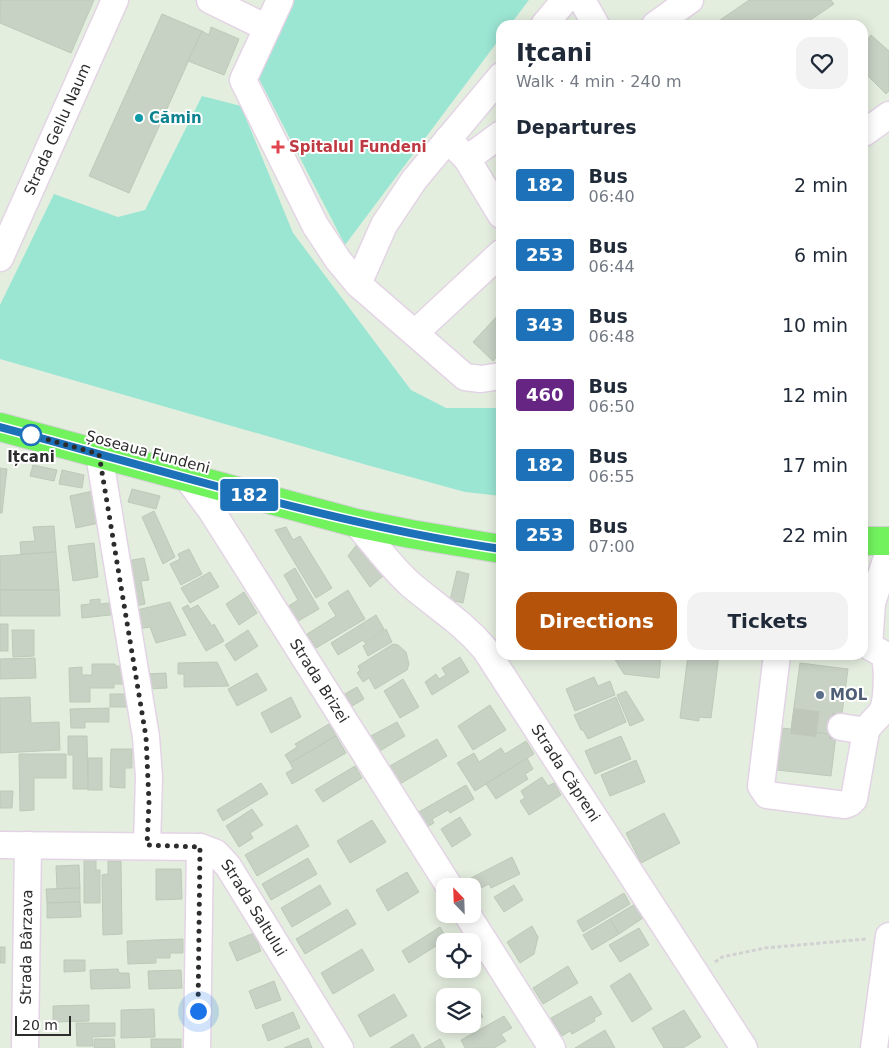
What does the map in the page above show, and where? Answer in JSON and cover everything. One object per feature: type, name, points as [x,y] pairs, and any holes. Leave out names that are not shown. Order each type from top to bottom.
[{"type":"main road","name":"Șoseaua Fundeni","points":[[0,411],[360,508],[496,533]]},
{"type":"main road","name":"Șoseaua Fundeni","points":[[0,427],[356,523],[496,548]]},
{"type":"main road","points":[[868,544],[882,553]]},
{"type":"street","name":"Strada Gellu Naum","points":[[0,258],[115,0]]},
{"type":"street","points":[[210,0],[267,28]]},
{"type":"street","points":[[280,0],[243,80],[315,225],[338,260],[358,284],[465,378],[481,379],[496,377]]},
{"type":"street","points":[[548,20],[565,0]]},
{"type":"street","points":[[582,0],[593,20]]},
{"type":"street","points":[[662,20],[690,0]]},
{"type":"street","points":[[358,284],[384,225],[414,180],[496,82]]},
{"type":"street","points":[[868,130],[889,115]]},
{"type":"street","points":[[467,159],[496,138]]},
{"type":"street","points":[[448,140],[467,159],[496,207]]},
{"type":"street","points":[[414,333],[496,258]]},
{"type":"street","points":[[99,454],[146,737],[149,802],[147,845]]},
{"type":"street","name":"Strada Brizei","points":[[188,479],[216,519],[444,878]]},
{"type":"street","name":"Strada Căpreni","points":[[356,523],[409,582],[456,619],[486,650],[744,1048]]},
{"type":"street","points":[[868,602],[882,553]]},
{"type":"street","points":[[777,660],[781,719],[761,786],[767,795],[845,805],[854,799],[868,725],[881,712],[884,706],[888,669],[884,655],[868,647]]},
{"type":"street","points":[[840,727],[866,731]]},
{"type":"street","name":"Strada Saltului","points":[[0,845],[147,845],[200,847],[216,853],[228,866],[340,1048]]},
{"type":"street","name":"Strada Bârzava","points":[[25,1048],[28,846]]},
{"type":"street","points":[[197,1048],[200,847]]},
{"type":"street","points":[[473,923],[552,1048]]},
{"type":"street","points":[[874,1048],[889,936]]},
{"type":"path","points":[[696,974],[722,957],[765,948],[889,936]]},
{"type":"shaded area","points":[[289,0],[529,0],[514,20],[496,20],[496,44],[345,245],[255,71]]},
{"type":"shaded area","points":[[202,96],[241,106],[293,233],[411,390],[446,408],[496,408],[496,495],[465,492],[0,359],[0,305],[54,194],[118,217],[145,210]]},
{"type":"building","points":[[0,0],[94,0],[71,53],[0,23]]},
{"type":"building","points":[[749,0],[831,0],[834,4],[810,20],[720,20]]},
{"type":"building","name":"Cămin","points":[[162,14],[202,31],[129,193],[89,176]]},
{"type":"building","points":[[211,27],[239,39],[224,75],[188,61],[202,31],[209,35]]},
{"type":"building","points":[[871,35],[889,51],[889,91],[886,94],[868,76],[868,39]]},
{"type":"building","points":[[496,317],[496,358],[493,361],[473,342]]},
{"type":"building","points":[[33,465],[57,470],[54,481],[30,476]]},
{"type":"building","points":[[0,468],[7,469],[2,513],[0,513]]},
{"type":"building","points":[[62,470],[84,475],[82,488],[59,484]]},
{"type":"building","points":[[132,489],[160,496],[156,509],[128,502]]},
{"type":"building","points":[[93,491],[99,523],[76,528],[70,496]]},
{"type":"building","points":[[154,511],[175,557],[163,564],[142,517]]},
{"type":"building","points":[[54,526],[56,552],[21,554],[20,542],[35,541],[33,527]]},
{"type":"building","points":[[286,527],[293,540],[300,536],[332,588],[316,598],[275,530]]},
{"type":"building","points":[[94,543],[98,577],[73,581],[68,546]]},
{"type":"building","points":[[358,543],[383,576],[370,587],[348,556]]},
{"type":"building","points":[[189,549],[202,574],[181,585],[170,564],[180,559],[178,554]]},
{"type":"building","points":[[56,552],[59,590],[0,590],[0,556]]},
{"type":"building","points":[[144,558],[149,580],[141,581],[145,604],[130,607],[121,562]]},
{"type":"building","points":[[295,568],[319,609],[293,624],[284,609],[298,600],[284,575]]},
{"type":"building","points":[[457,571],[469,574],[463,603],[450,600]]},
{"type":"building","points":[[210,572],[219,587],[190,603],[181,588]]},
{"type":"building","points":[[0,590],[59,590],[60,616],[0,616]]},
{"type":"building","points":[[348,590],[365,619],[316,648],[307,634],[336,616],[328,603]]},
{"type":"building","points":[[244,592],[257,613],[239,625],[226,604]]},
{"type":"building","points":[[100,599],[100,604],[118,602],[119,614],[82,618],[81,605],[90,604],[90,600]]},
{"type":"building","points":[[170,602],[186,635],[156,643],[150,627],[137,629],[133,611]]},
{"type":"building","points":[[188,605],[190,609],[198,605],[212,626],[214,624],[224,641],[206,651],[182,608]]},
{"type":"building","points":[[376,615],[384,629],[365,643],[363,640],[338,655],[331,643]]},
{"type":"building","points":[[0,624],[8,624],[8,651],[0,651]]},
{"type":"building","points":[[386,629],[392,642],[368,656],[363,646]]},
{"type":"building","points":[[12,630],[34,630],[34,656],[13,657]]},
{"type":"building","points":[[248,630],[258,646],[235,661],[225,645]]},
{"type":"building","points":[[393,644],[398,645],[406,652],[409,664],[407,670],[375,689],[369,678],[363,682],[357,673],[360,670],[358,666]]},
{"type":"building","points":[[460,657],[469,672],[432,695],[425,682],[436,674],[439,679],[446,675],[442,668]]},
{"type":"building","points":[[35,658],[36,678],[0,679],[0,659]]},
{"type":"building","points":[[615,660],[661,660],[659,678],[624,674]]},
{"type":"building","points":[[687,660],[718,660],[711,718],[699,717],[699,721],[680,718]]},
{"type":"building","points":[[217,662],[229,686],[184,687],[184,674],[178,674],[178,663]]},
{"type":"building","name":"MOL","points":[[800,663],[848,669],[839,736],[791,729]]},
{"type":"building","points":[[92,664],[125,666],[125,684],[114,684],[114,688],[90,688],[90,702],[70,702],[69,668],[82,667],[82,675],[92,675]]},
{"type":"building","points":[[166,673],[167,688],[146,689],[145,674]]},
{"type":"building","points":[[257,673],[267,690],[237,706],[228,689]]},
{"type":"building","points":[[594,677],[598,686],[610,681],[615,695],[575,711],[566,689]]},
{"type":"building","points":[[403,679],[419,707],[400,718],[384,691]]},
{"type":"building","points":[[357,687],[364,699],[347,709],[340,697]]},
{"type":"building","points":[[626,691],[644,720],[630,726],[617,695]]},
{"type":"building","points":[[110,694],[132,694],[132,707],[110,707]]},
{"type":"building","points":[[30,697],[31,723],[59,722],[60,750],[0,753],[0,698]]},
{"type":"building","points":[[291,697],[301,717],[271,733],[261,713]]},
{"type":"building","points":[[616,697],[626,722],[588,739],[583,730],[581,730],[574,715]]},
{"type":"building","points":[[490,705],[506,730],[473,750],[458,726]]},
{"type":"building","points":[[109,708],[109,722],[85,722],[85,728],[71,728],[70,709]]},
{"type":"building","points":[[397,722],[405,736],[378,752],[369,737]]},
{"type":"building","points":[[329,724],[336,736],[290,763],[285,755],[297,747],[295,744]]},
{"type":"building","points":[[782,728],[836,735],[831,776],[777,770]]},
{"type":"building","points":[[68,736],[87,736],[88,789],[73,789],[73,755],[68,755]]},
{"type":"building","points":[[336,736],[346,753],[292,784],[286,773],[293,769],[290,763]]},
{"type":"building","points":[[621,736],[631,759],[595,774],[585,751]]},
{"type":"building","points":[[437,739],[447,756],[400,784],[396,777],[390,781],[383,770]]},
{"type":"building","points":[[526,741],[534,754],[475,791],[457,763],[474,753],[479,762],[501,748],[505,754]]},
{"type":"building","points":[[111,749],[132,749],[132,768],[125,768],[125,788],[110,787]]},
{"type":"building","points":[[19,754],[66,754],[66,778],[34,778],[34,810],[20,811]]},
{"type":"building","points":[[88,758],[102,758],[102,790],[88,790]]},
{"type":"building","points":[[527,758],[533,769],[525,774],[528,779],[496,799],[486,784]]},
{"type":"building","points":[[636,760],[645,782],[610,796],[601,775]]},
{"type":"building","points":[[355,766],[362,778],[323,802],[315,790]]},
{"type":"building","points":[[542,777],[548,786],[554,783],[561,795],[529,815],[520,801],[525,798],[521,791]]},
{"type":"building","points":[[261,783],[268,794],[223,821],[217,810]]},
{"type":"building","points":[[466,785],[474,799],[450,813],[448,810],[432,819],[434,823],[425,828],[417,813]]},
{"type":"building","points":[[0,791],[13,791],[12,808],[0,808]]},
{"type":"building","points":[[252,809],[263,825],[250,833],[253,838],[239,847],[226,826]]},
{"type":"building","points":[[664,813],[680,843],[641,863],[626,833]]},
{"type":"building","points":[[460,817],[471,835],[452,847],[441,829]]},
{"type":"building","points":[[372,820],[386,842],[350,863],[337,841]]},
{"type":"building","points":[[297,825],[309,846],[257,876],[245,855]]},
{"type":"building","points":[[84,856],[96,856],[96,870],[100,870],[100,903],[84,903]]},
{"type":"building","points":[[512,857],[520,874],[491,888],[489,884],[481,888],[481,878],[471,878]]},
{"type":"building","points":[[308,858],[317,874],[271,900],[262,884]]},
{"type":"building","points":[[108,861],[121,861],[122,934],[103,935],[102,875],[108,874]]},
{"type":"building","points":[[79,865],[80,888],[57,889],[56,866]]},
{"type":"building","points":[[156,869],[181,869],[182,899],[156,900]]},
{"type":"building","points":[[407,872],[419,892],[388,911],[376,890]]},
{"type":"building","points":[[320,885],[331,904],[292,927],[281,908]]},
{"type":"building","points":[[514,885],[523,900],[504,912],[494,897]]},
{"type":"building","points":[[80,888],[80,902],[47,903],[46,889]]},
{"type":"building","points":[[624,893],[630,904],[583,932],[577,921]]},
{"type":"building","points":[[80,902],[81,917],[47,918],[47,903]]},
{"type":"building","points":[[635,904],[643,918],[619,934],[610,919]]},
{"type":"building","points":[[347,909],[356,924],[305,954],[296,939]]},
{"type":"building","points":[[610,919],[619,934],[592,950],[583,935]]},
{"type":"building","points":[[532,926],[538,937],[534,954],[520,963],[507,942]]},
{"type":"building","points":[[440,927],[444,933],[436,933],[436,946],[409,963],[402,951]]},
{"type":"building","points":[[639,928],[649,945],[620,962],[609,945]]},
{"type":"building","points":[[254,933],[261,951],[237,961],[229,943]]},
{"type":"building","points":[[183,939],[183,953],[170,953],[170,958],[156,958],[156,963],[128,964],[127,941]]},
{"type":"building","points":[[0,947],[5,947],[5,963],[0,963]]},
{"type":"building","points":[[362,949],[374,970],[333,994],[321,973]]},
{"type":"building","points":[[64,960],[85,960],[85,971],[64,972]]},
{"type":"building","points":[[568,966],[578,983],[543,1004],[533,988]]},
{"type":"building","points":[[118,969],[119,973],[129,973],[130,988],[91,989],[90,970]]},
{"type":"building","points":[[181,970],[182,988],[149,989],[148,971]]},
{"type":"building","points":[[630,973],[652,1009],[632,1022],[610,986]]},
{"type":"building","points":[[274,981],[281,1000],[256,1009],[249,991]]},
{"type":"building","points":[[394,994],[407,1016],[370,1037],[358,1015]]},
{"type":"building","points":[[591,996],[602,1014],[594,1018],[595,1021],[572,1034],[570,1031],[562,1036],[551,1018]]},
{"type":"building","points":[[89,1005],[89,1021],[53,1022],[53,1006]]},
{"type":"building","points":[[154,1009],[155,1037],[121,1038],[121,1010]]},
{"type":"building","points":[[684,1010],[701,1037],[683,1048],[664,1048],[652,1028]]},
{"type":"building","points":[[293,1012],[300,1028],[268,1041],[262,1025]]},
{"type":"building","points":[[504,1016],[512,1028],[501,1034],[506,1041],[494,1048],[465,1048],[461,1040],[474,1033],[481,1033],[481,1029]]},
{"type":"building","points":[[76,1023],[115,1023],[115,1036],[92,1037],[93,1046],[77,1046]]},
{"type":"building","points":[[605,1030],[615,1048],[575,1048]]},
{"type":"building","points":[[413,1034],[421,1048],[390,1048]]},
{"type":"building","points":[[308,1038],[312,1048],[284,1048]]},
{"type":"building","points":[[94,1039],[114,1039],[115,1048],[94,1048]]},
{"type":"building","points":[[151,1039],[181,1039],[181,1048],[151,1048]]},
{"type":"building","points":[[440,1039],[445,1048],[424,1048]]},
{"type":"tunnel","points":[[792,721],[841,727]]},
{"type":"bus line","name":"182","points":[[0,427],[356,523],[496,548]]},
{"type":"place","name":"Cămin","points":[[139,118]]},
{"type":"place","name":"Spitalul Fundeni","points":[[278,147]]},
{"type":"place","name":"Ițcani","points":[[31,435]]},
{"type":"place","name":"MOL","points":[[820,695]]},
{"type":"route","points":[[31,435],[99,454],[146,737],[149,777],[147,845],[200,847],[198,1011]]}]
